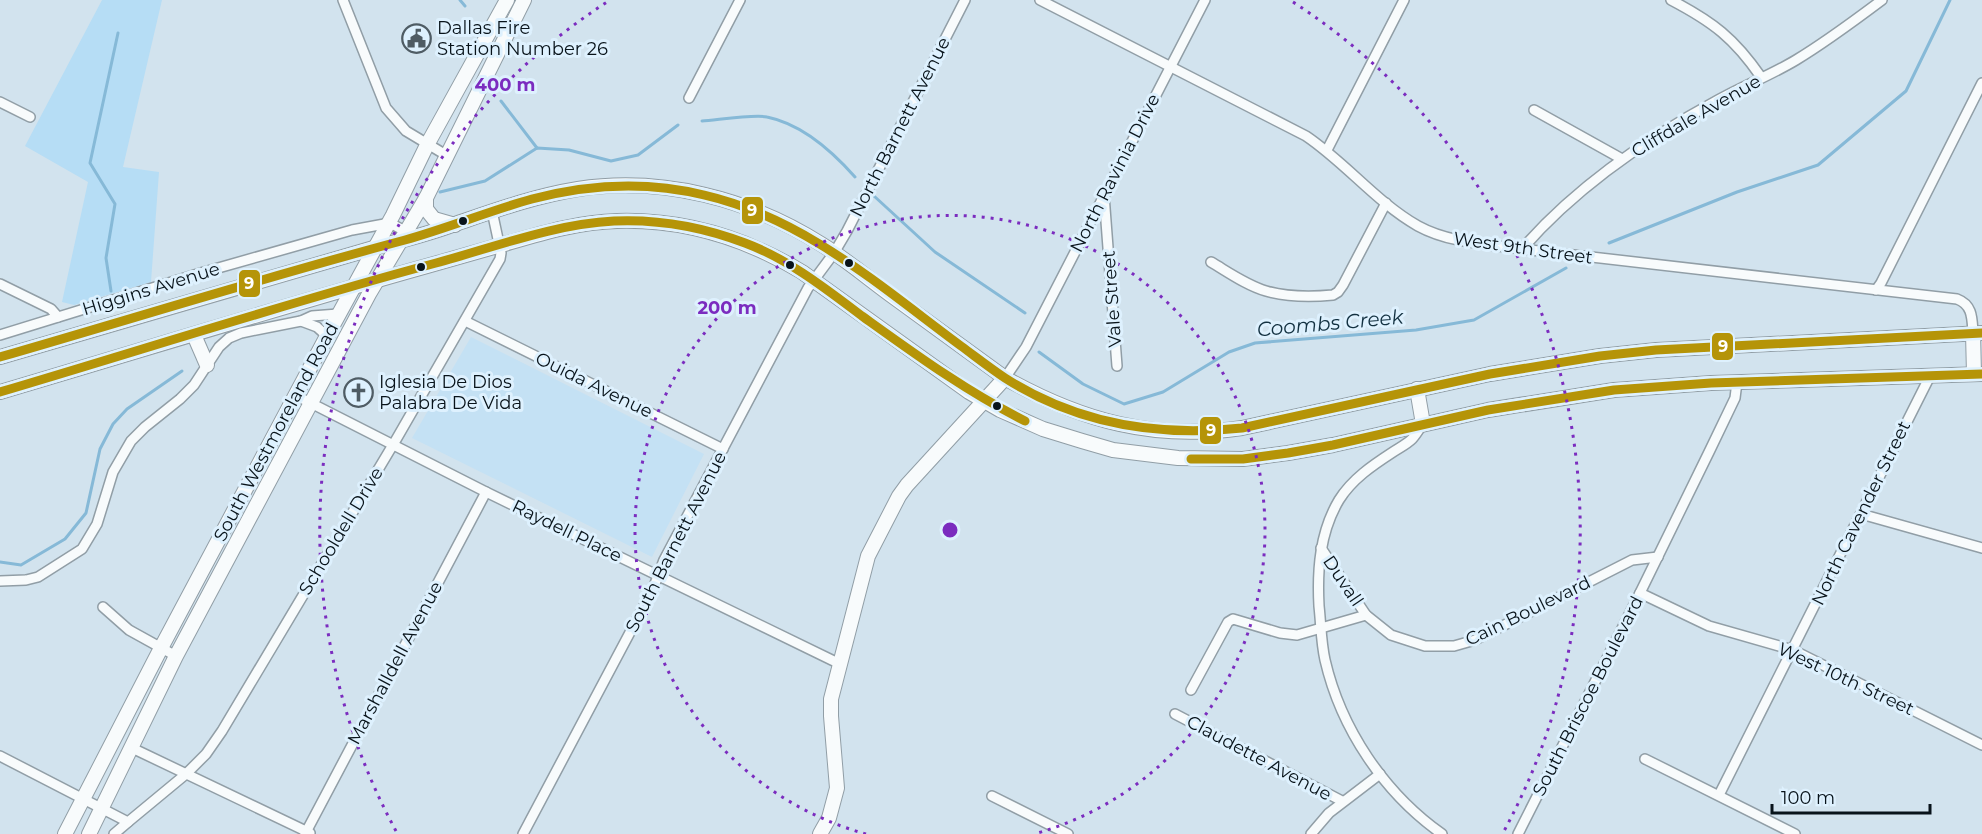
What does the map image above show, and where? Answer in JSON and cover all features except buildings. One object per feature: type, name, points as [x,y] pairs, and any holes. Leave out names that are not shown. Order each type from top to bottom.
[{"type":"main road","name":"South Westmoreland Road","points":[[65,834],[338,314],[390,223],[427,145],[507,0]]},
{"type":"main road","name":"South Westmoreland Road","points":[[89,834],[176,656],[377,280],[426,198],[524,0]]},
{"type":"main road","points":[[0,357],[376,247],[403,236],[455,225],[545,195],[580,189],[635,186],[676,189],[717,198],[789,225],[834,253],[1005,378],[1034,395],[1072,411],[1134,427],[1181,432],[1242,428],[1417,389],[1550,363],[1656,350],[1978,333],[1978,374],[1672,385],[1585,394],[1498,408],[1333,445],[1277,454],[1243,459],[1178,458],[1113,450],[1062,436],[1025,421],[984,400],[813,279],[780,258],[747,243],[697,228],[656,222],[616,220],[536,234],[0,392]]},
{"type":"main road","points":[[426,198],[426,209],[434,219],[455,225]]},
{"type":"main road","points":[[194,335],[207,365]]},
{"type":"main road","points":[[820,834],[829,818],[837,788],[831,708],[834,683],[868,556],[899,496],[913,477],[1005,378]]},
{"type":"main road","points":[[1417,389],[1423,423]]},
{"type":"street","points":[[343,0],[386,108],[406,131],[446,155]]},
{"type":"street","points":[[689,98],[740,0]]},
{"type":"street","name":"North Barnett Avenue","points":[[834,253],[965,0]]},
{"type":"street","name":"West 9th Street","points":[[1040,0],[1306,136],[1326,150],[1386,203],[1419,227],[1437,234],[1455,240],[1522,249],[1964,302],[1970,308],[1978,333]]},
{"type":"street","name":"North Ravinia Drive","points":[[1005,378],[1026,347],[1205,0]]},
{"type":"street","points":[[1326,150],[1404,0]]},
{"type":"street","points":[[1671,0],[1724,32],[1744,52],[1761,77]]},
{"type":"street","name":"Cliffdale Avenue","points":[[1522,249],[1537,231],[1567,203],[1622,159],[1665,129],[1793,62],[1823,44],[1882,0]]},
{"type":"street","points":[[1876,290],[1982,83]]},
{"type":"street","points":[[0,102],[30,117]]},
{"type":"street","points":[[1534,110],[1622,159]]},
{"type":"street","name":"Vale Street","points":[[1104,195],[1117,366]]},
{"type":"street","points":[[1210,262],[1242,281],[1265,291],[1290,295],[1332,295],[1338,292],[1343,285],[1386,203]]},
{"type":"street","name":"Schooldell Drive","points":[[114,834],[186,774],[206,754],[222,731],[393,445],[500,259],[492,211]]},
{"type":"street","points":[[390,223],[403,236]]},
{"type":"street","name":"Higgins Avenue","points":[[0,334],[296,245],[352,230],[390,223]]},
{"type":"street","name":"South Barnett Avenue","points":[[523,834],[813,279],[834,253]]},
{"type":"street","points":[[0,284],[51,309],[58,317]]},
{"type":"street","points":[[0,581],[38,577],[82,549],[97,524],[113,472],[131,441],[194,385],[219,347],[229,339],[241,333],[301,321],[312,316],[338,314]]},
{"type":"street","points":[[301,321],[317,327],[327,336]]},
{"type":"street","name":"Ouida Avenue","points":[[465,321],[723,449]]},
{"type":"street","name":"North Cavender Street","points":[[1719,795],[1930,376]]},
{"type":"street","name":"South Briscoe Boulevard","points":[[1518,834],[1658,557],[1735,398],[1737,382]]},
{"type":"street","name":"Raydell Place","points":[[295,395],[486,492],[840,664]]},
{"type":"street","points":[[1423,423],[1412,440],[1356,479],[1340,498],[1328,520],[1321,548],[1318,586],[1325,659],[1336,698],[1350,729],[1380,774],[1401,800],[1442,834]]},
{"type":"street","name":"Marshalldell Avenue","points":[[308,833],[486,492]]},
{"type":"street","points":[[1861,514],[1982,548]]},
{"type":"street","name":"Duvall","points":[[1321,548],[1366,615]]},
{"type":"street","name":"Cain Boulevard","points":[[1366,615],[1391,635],[1425,645],[1454,646],[1475,640],[1632,560],[1658,557]]},
{"type":"street","name":"West 10th Street","points":[[1640,593],[1709,626],[1793,650],[1982,745]]},
{"type":"street","points":[[103,608],[129,630],[176,656]]},
{"type":"street","name":"Claudette Avenue","points":[[1191,690],[1228,622],[1233,619],[1280,633],[1297,635],[1366,615]]},
{"type":"street","name":"Claudette Avenue","points":[[1176,714],[1342,801]]},
{"type":"street","points":[[132,748],[308,833]]},
{"type":"street","points":[[0,756],[128,822]]},
{"type":"street","points":[[1646,759],[1795,834]]},
{"type":"street","points":[[1311,834],[1342,801],[1380,774]]},
{"type":"street","points":[[992,796],[1068,834]]},
{"type":"shaded area","points":[[102,0],[162,0],[123,167],[159,172],[151,282],[74,305],[62,302],[88,182],[25,146]]},
{"type":"shaded area","points":[[471,337],[704,454],[652,557],[412,438]]},
{"type":"waterway","points":[[460,0],[465,6]]},
{"type":"waterway","name":"Coombs Creek","points":[[1609,243],[1737,192],[1818,165],[1906,91],[1950,0]]},
{"type":"waterway","points":[[111,291],[106,258],[115,204],[90,163],[118,33]]},
{"type":"waterway","points":[[501,101],[537,148]]},
{"type":"waterway","name":"Coombs Creek","points":[[702,121],[754,116],[780,121],[816,140],[855,177]]},
{"type":"waterway","name":"Coombs Creek","points":[[440,192],[485,181],[537,148],[569,150],[611,161],[638,155],[678,125]]},
{"type":"waterway","name":"Coombs Creek","points":[[874,196],[935,252],[1025,313]]},
{"type":"waterway","name":"Coombs Creek","points":[[1039,352],[1083,384],[1124,404],[1163,392],[1229,352],[1255,343],[1416,330],[1474,320],[1566,268]]},
{"type":"waterway","name":"Coombs Creek","points":[[0,562],[21,565],[65,539],[86,513],[100,449],[113,424],[127,409],[182,371]]},
{"type":"transit line","name":"9","points":[[0,357],[421,235],[532,199],[575,190],[618,186],[661,188],[704,195],[775,220],[840,257],[1005,378],[1032,394],[1089,416],[1119,424],[1149,428],[1180,430],[1242,428],[1490,374],[1600,356],[1656,350],[1982,333]]},
{"type":"transit line","name":"9","points":[[0,392],[272,310],[547,231],[592,223],[631,221],[681,225],[745,243],[776,257],[820,285],[942,372],[1025,421]]},
{"type":"transit line","name":"9","points":[[1191,459],[1243,459],[1288,453],[1488,410],[1614,390],[1711,383],[1982,374]]},
{"type":"place","name":"Dallas Fire Station Number 26","points":[[416,38]]},
{"type":"place","name":"Iglesia De Dios Palabra De Vida","points":[[358,392]]}]
